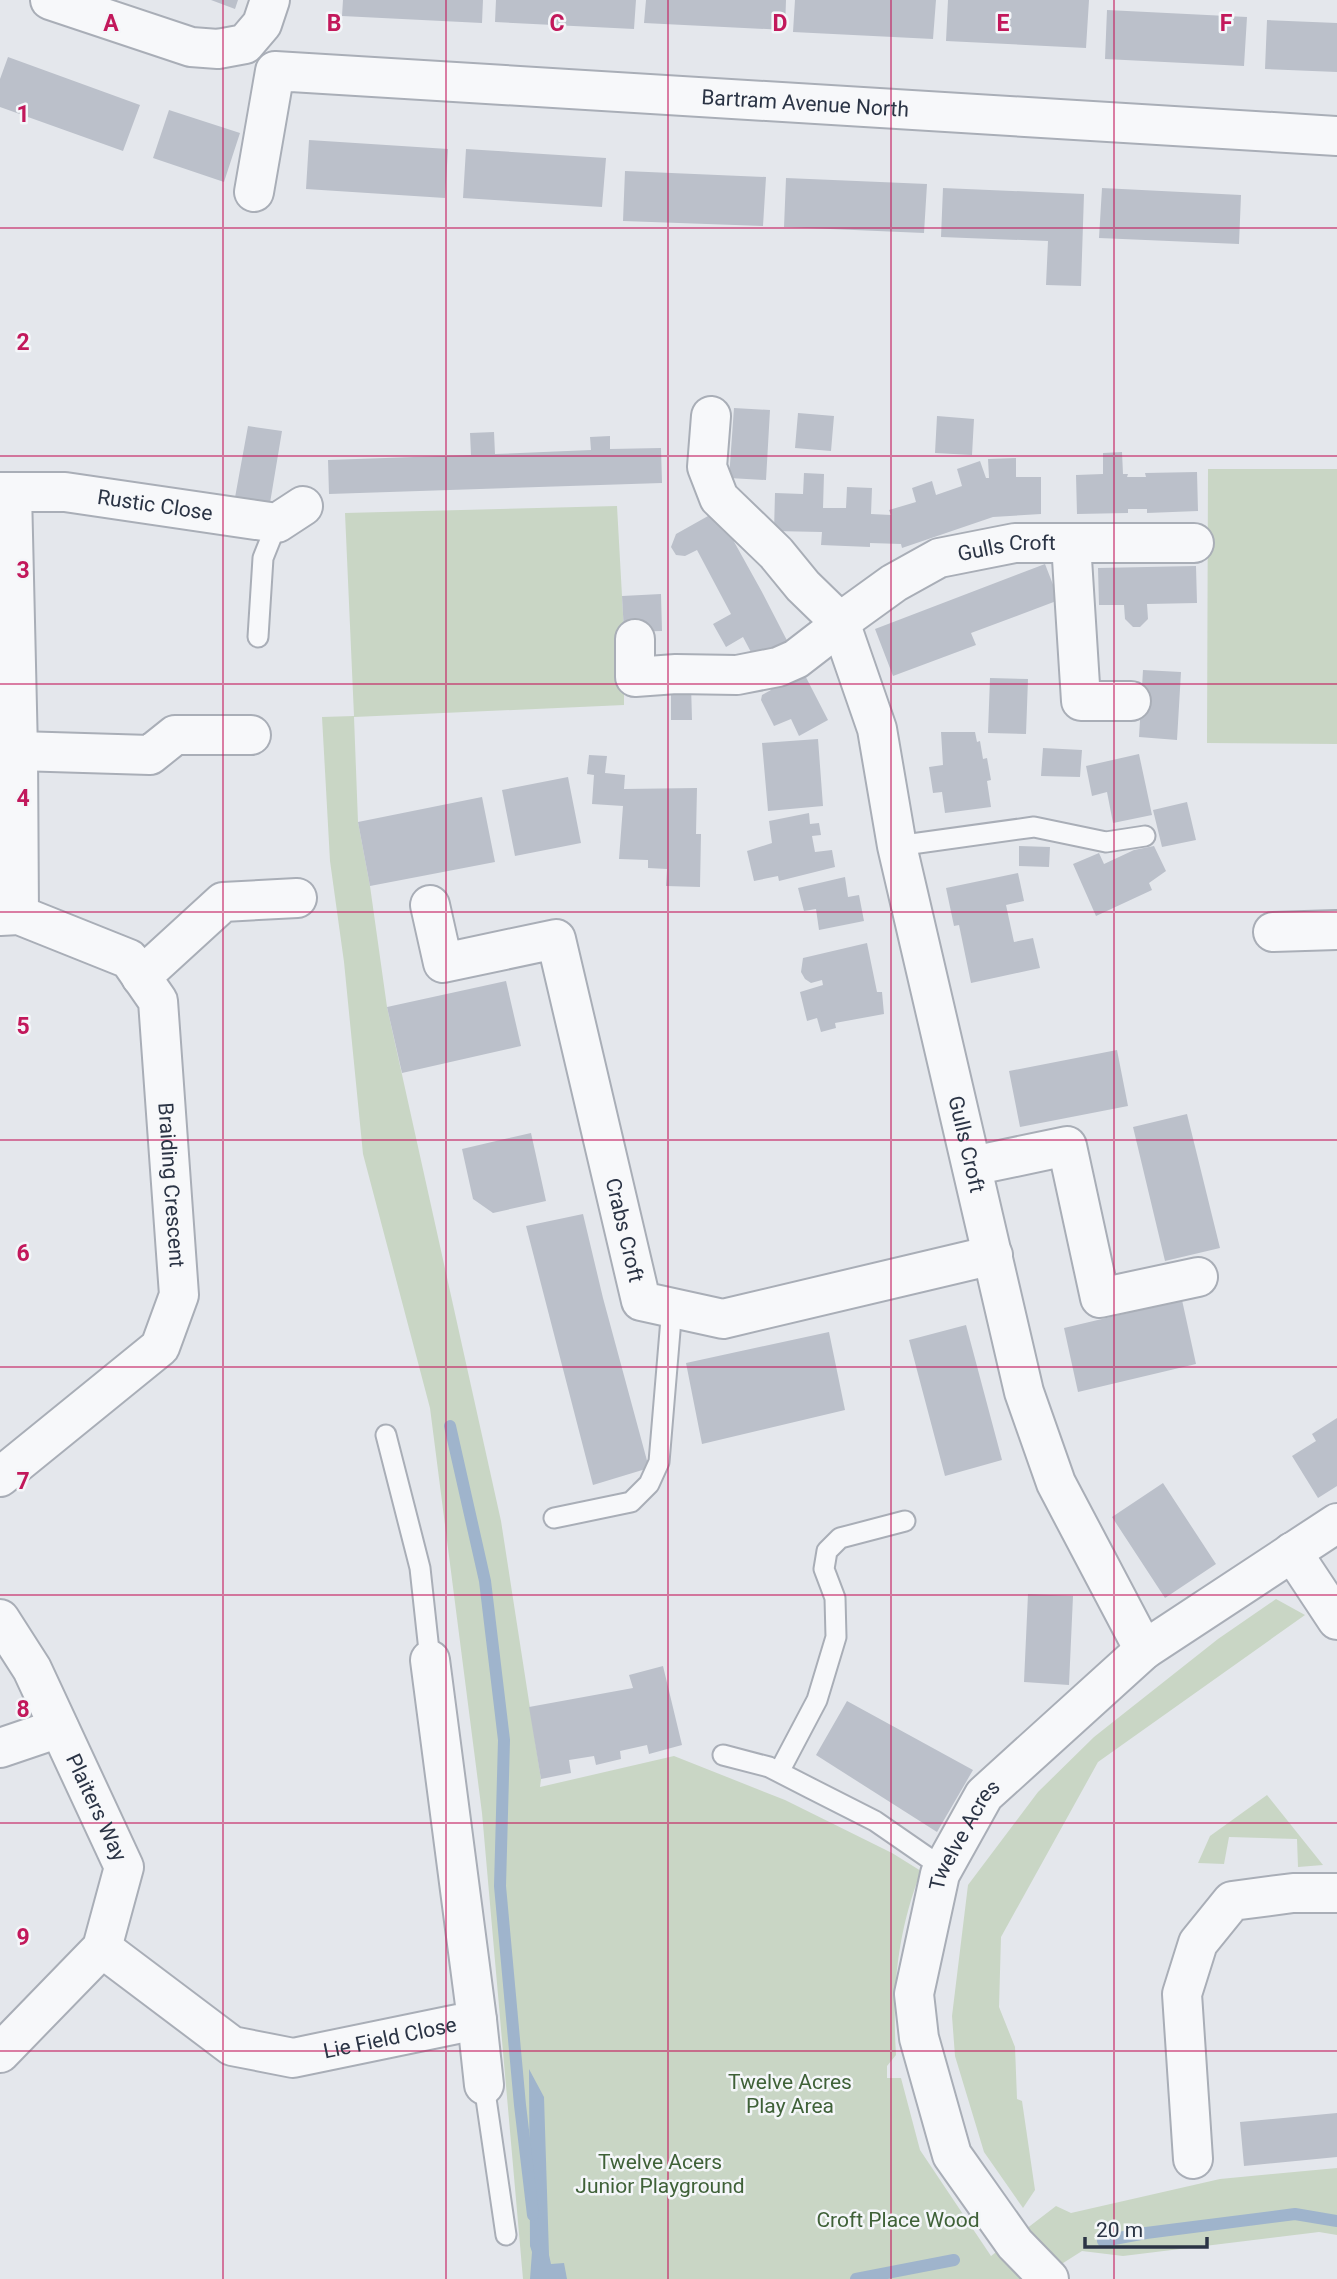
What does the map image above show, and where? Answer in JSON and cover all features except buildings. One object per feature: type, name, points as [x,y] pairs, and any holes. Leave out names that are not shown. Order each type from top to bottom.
[{"type":"street","points":[[50,0],[191,47],[218,49],[245,44],[261,24],[270,0]]},
{"type":"street","name":"Bartram Avenue North","points":[[254,192],[275,71],[1337,136]]},
{"type":"street","name":"Gulls Croft","points":[[711,416],[707,467],[719,498],[776,553],[803,586],[840,622],[877,729],[897,846],[1024,1392],[1056,1483],[1144,1650]]},
{"type":"street","points":[[6,492],[18,751],[10,915]]},
{"type":"street","name":"Rustic Close","points":[[6,492],[65,492],[290,514]]},
{"type":"street","name":"Gulls Croft","points":[[635,639],[635,677],[676,674],[737,675],[759,672],[796,659],[840,622],[894,583],[939,558],[1015,543],[1194,543]]},
{"type":"street","points":[[1071,543],[1080,701],[1131,701]]},
{"type":"street","points":[[18,751],[150,755],[175,735],[251,735]]},
{"type":"street","points":[[141,977],[223,902],[297,898]]},
{"type":"street","name":"Crabs Croft","points":[[430,905],[443,963],[556,939],[641,1301],[723,1319],[993,1255]]},
{"type":"street","name":"Braiding Crescent","points":[[0,1477],[160,1348],[179,1296],[158,1002],[129,959],[10,915]]},
{"type":"street","points":[[1273,932],[1337,930]]},
{"type":"street","points":[[972,1166],[1067,1146],[1100,1298],[1198,1277]]},
{"type":"street","name":"Twelve Acres","points":[[1049,2279],[1015,2245],[952,2155],[919,2039],[914,1994],[940,1874],[984,1795],[1144,1650],[1337,1523]]},
{"type":"street","points":[[1292,1552],[1337,1620]]},
{"type":"street","name":"Plaiters Way","points":[[0,1619],[32,1669],[124,1867],[102,1948],[0,2053]]},
{"type":"street","name":"Lie Field Close","points":[[102,1948],[232,2046],[293,2058],[477,2021],[430,1660]]},
{"type":"street","points":[[0,1748],[59,1728]]},
{"type":"street","points":[[1193,2159],[1182,1994],[1198,1943],[1232,1901],[1293,1893],[1337,1893]]},
{"type":"street","points":[[477,2021],[484,2085]]},
{"type":"lane","points":[[258,637],[263,558],[290,514]]},
{"type":"lane","points":[[897,846],[1034,827],[1107,842],[1145,836]]},
{"type":"lane","points":[[554,1518],[631,1502],[649,1484],[659,1462],[673,1307]]},
{"type":"lane","points":[[386,1435],[420,1568],[430,1660]]},
{"type":"lane","points":[[779,1772],[817,1700],[836,1637],[835,1598],[824,1569],[827,1551],[840,1538],[905,1521]]},
{"type":"lane","points":[[723,1755],[779,1772],[875,1821],[943,1868]]},
{"type":"lane","points":[[484,2085],[506,2235]]},
{"type":"green space","points":[[1208,469],[1337,469],[1337,744],[1207,743]]},
{"type":"green space","points":[[617,506],[624,632],[624,705],[354,717],[358,822],[387,1007],[501,1521],[541,1779],[540,1787],[674,1756],[785,1800],[892,1853],[921,1871],[901,1940],[895,2007],[896,2055],[887,2066],[887,2078],[901,2078],[920,2150],[991,2256],[1056,2206],[1071,2213],[1220,2179],[1337,2168],[1337,2235],[1319,2232],[1123,2256],[1082,2251],[1038,2279],[523,2279],[482,1813],[430,1408],[363,1154],[344,962],[330,861],[322,717],[354,716],[345,513]]},
{"type":"green space","points":[[1276,1599],[1305,1615],[1098,1762],[1001,1937],[999,2007],[1015,2047],[1017,2099],[1022,2101],[1035,2190],[1023,2208],[984,2152],[955,2056],[952,2016],[968,1885],[1038,1792],[1094,1737],[1218,1639]]},
{"type":"green space","points":[[1267,1795],[1323,1865],[1298,1867],[1297,1839],[1229,1837],[1224,1864],[1198,1863],[1210,1836]]},
{"type":"water","points":[[529,2069],[544,2097],[549,2255],[551,2264],[564,2263],[567,2279],[530,2279],[532,2252]]},
{"type":"waterway","points":[[450,1426],[485,1581],[504,1740],[500,1886],[533,2215]]},
{"type":"waterway","points":[[1103,2241],[1295,2214],[1337,2221]]},
{"type":"waterway","points":[[856,2279],[954,2260]]},
{"type":"park label","name":"Twelve Acres Play Area","points":[[790,2094]]},
{"type":"park label","name":"Twelve Acers Junior Playground","points":[[660,2174]]},
{"type":"park label","name":"Croft Place Wood","points":[[898,2220]]}]
